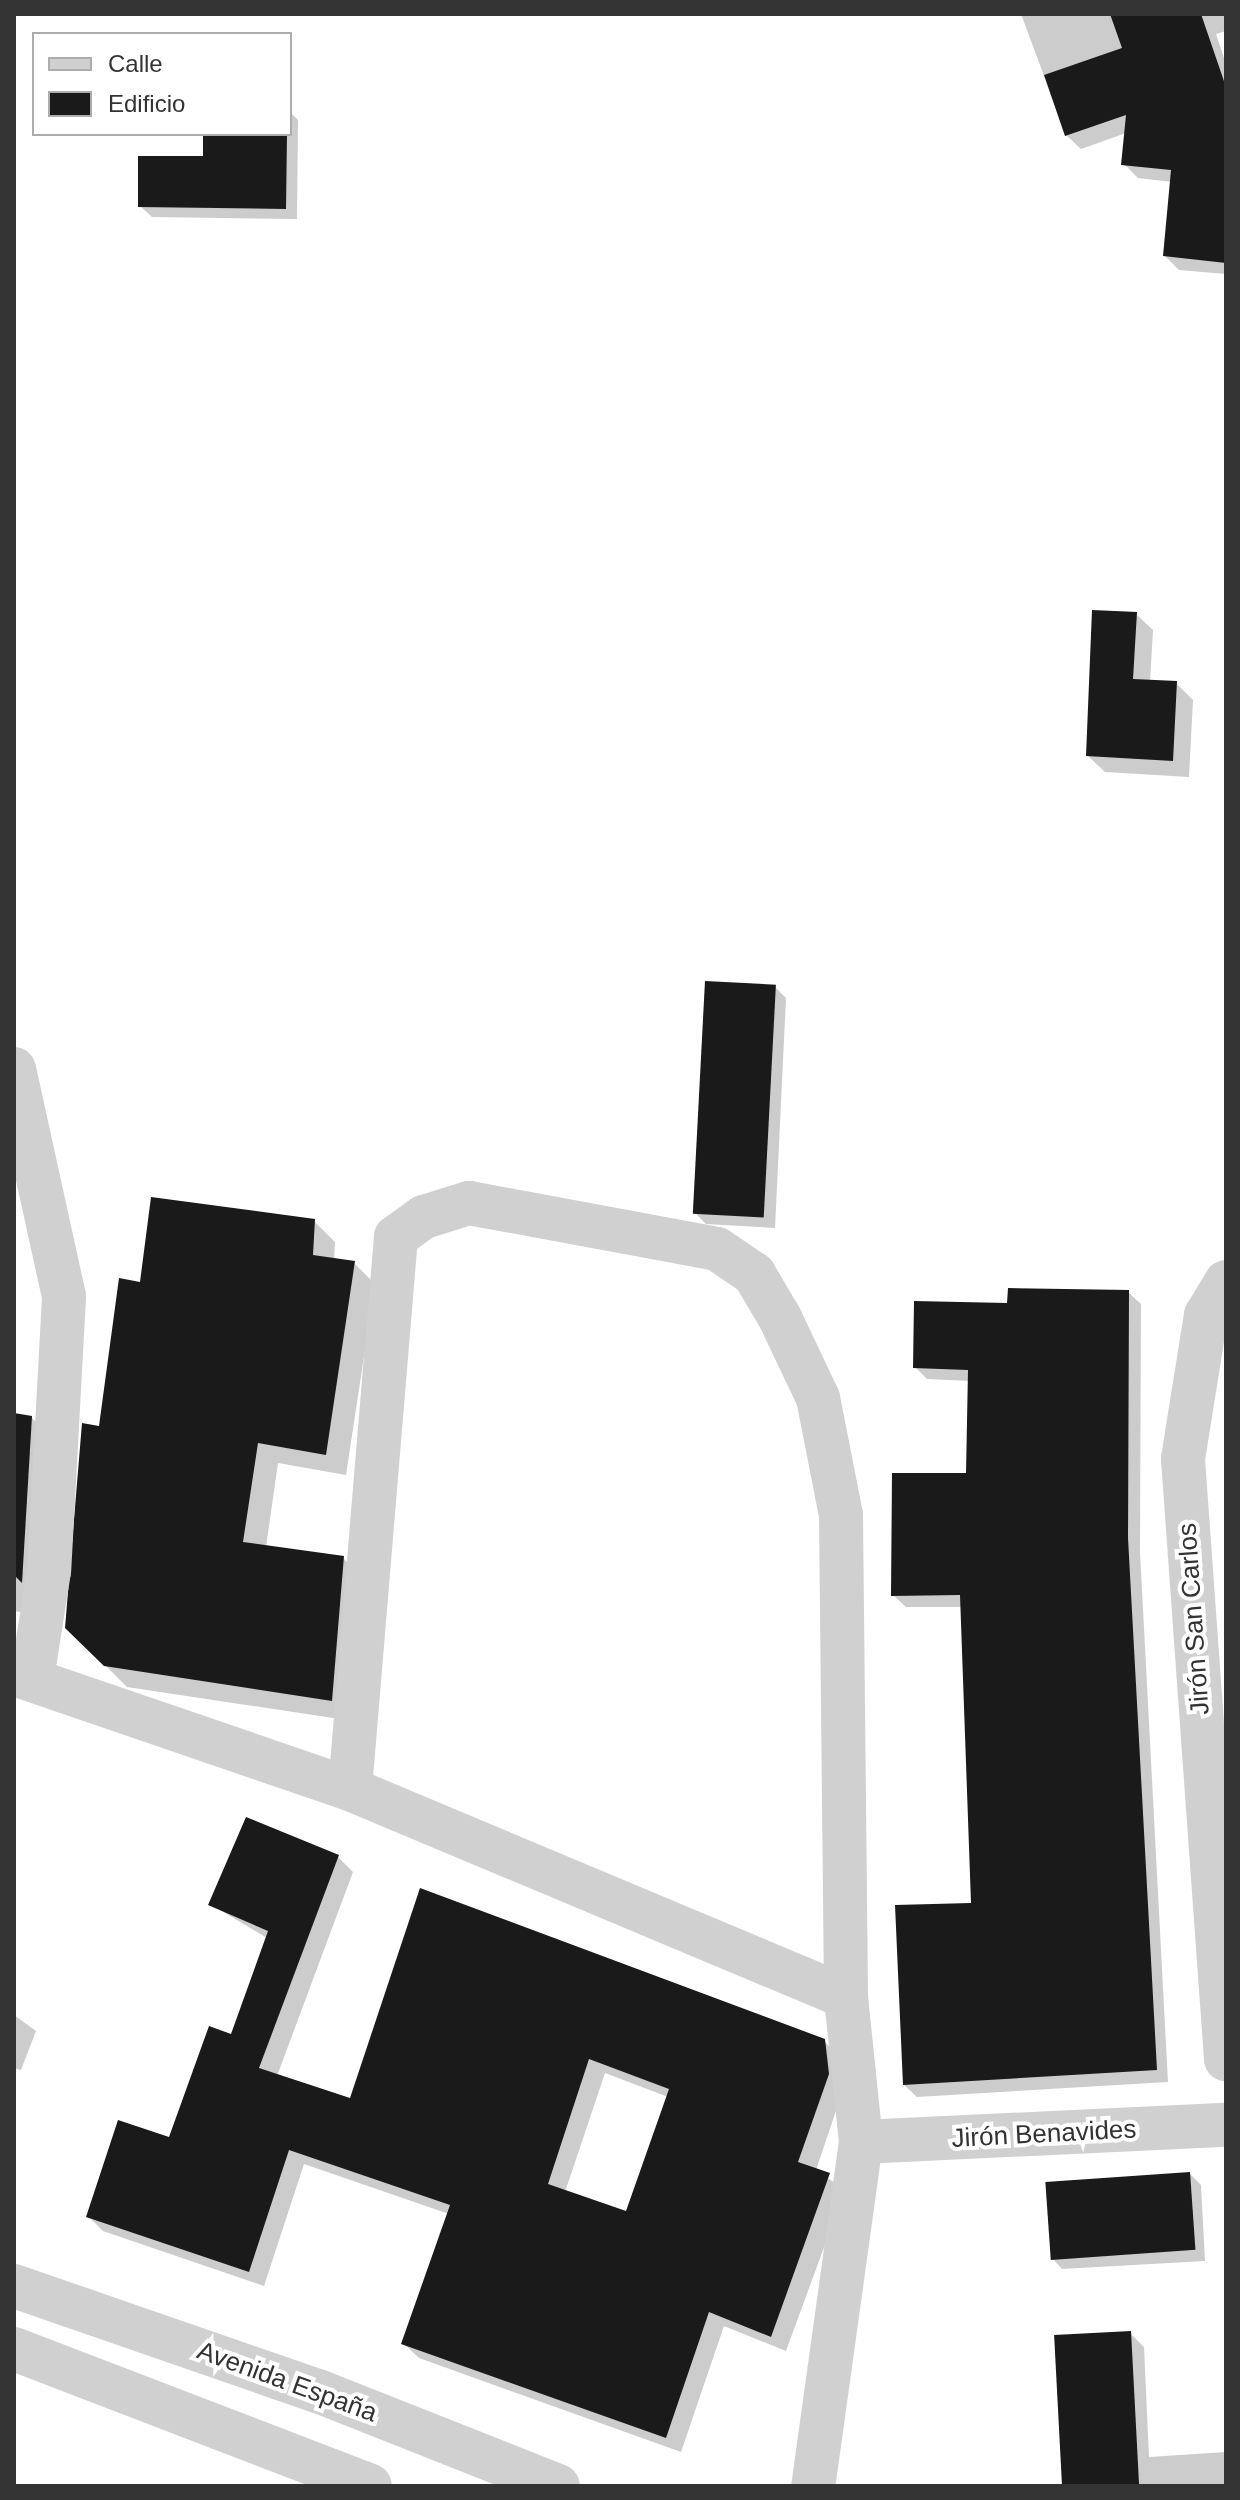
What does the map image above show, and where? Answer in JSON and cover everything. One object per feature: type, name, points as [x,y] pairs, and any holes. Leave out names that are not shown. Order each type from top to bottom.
[{"type":"street","points":[[14,1069],[64,1297],[49,1571],[23,1676],[350,1789],[846,1997]]},
{"type":"street","points":[[350,1789],[396,1237],[424,1217],[469,1203],[717,1249],[754,1274],[818,1398],[841,1515],[846,1997],[861,2142],[813,2486]]},
{"type":"street","name":"Jirón San Carlos","points":[[1226,1282],[1206,1315],[1183,1459],[1226,2059]]},
{"type":"street","name":"Jirón Benavides","points":[[861,2142],[1226,2125]]},
{"type":"street","name":"Avenida España","points":[[14,2286],[318,2391],[558,2486]]},
{"type":"street","points":[[14,2349],[370,2486]]},
{"type":"building","points":[[1110,14],[1201,14],[1226,87],[1226,263],[1163,256],[1171,170],[1121,165],[1126,115],[1065,136],[1044,75],[1122,48]]},
{"type":"building","points":[[203,136],[287,136],[286,209],[138,207],[138,156],[203,156]]},
{"type":"building","points":[[1092,610],[1137,612],[1133,679],[1177,681],[1173,761],[1086,756]]},
{"type":"building","points":[[705,981],[776,985],[764,1217],[693,1214]]},
{"type":"building","points":[[151,1197],[315,1219],[313,1255],[355,1261],[326,1455],[258,1443],[243,1542],[344,1556],[332,1701],[104,1666],[65,1628],[82,1423],[99,1426],[119,1278],[140,1282]]},
{"type":"building","points":[[1008,1288],[1129,1290],[1128,1538],[1157,2070],[903,2085],[895,1905],[971,1903],[960,1595],[891,1596],[892,1473],[966,1473],[968,1370],[913,1368],[914,1301],[1007,1303]]},
{"type":"building","points":[[14,1413],[32,1416],[22,1583],[14,1575]]},
{"type":"building","points":[[246,1817],[339,1855],[259,2068],[350,2098],[420,1888],[825,2039],[829,2074],[798,2162],[830,2173],[771,2337],[709,2312],[666,2438],[401,2344],[450,2205],[289,2150],[249,2272],[86,2217],[118,2120],[169,2137],[209,2026],[231,2034],[268,1931],[208,1905]],"holes":[[[589,2059],[669,2089],[626,2211],[548,2184]]]},
{"type":"building","points":[[1190,2172],[1195,2250],[1051,2260],[1045,2182]]},
{"type":"building","points":[[1131,2331],[1139,2486],[1062,2486],[1054,2335]]}]
